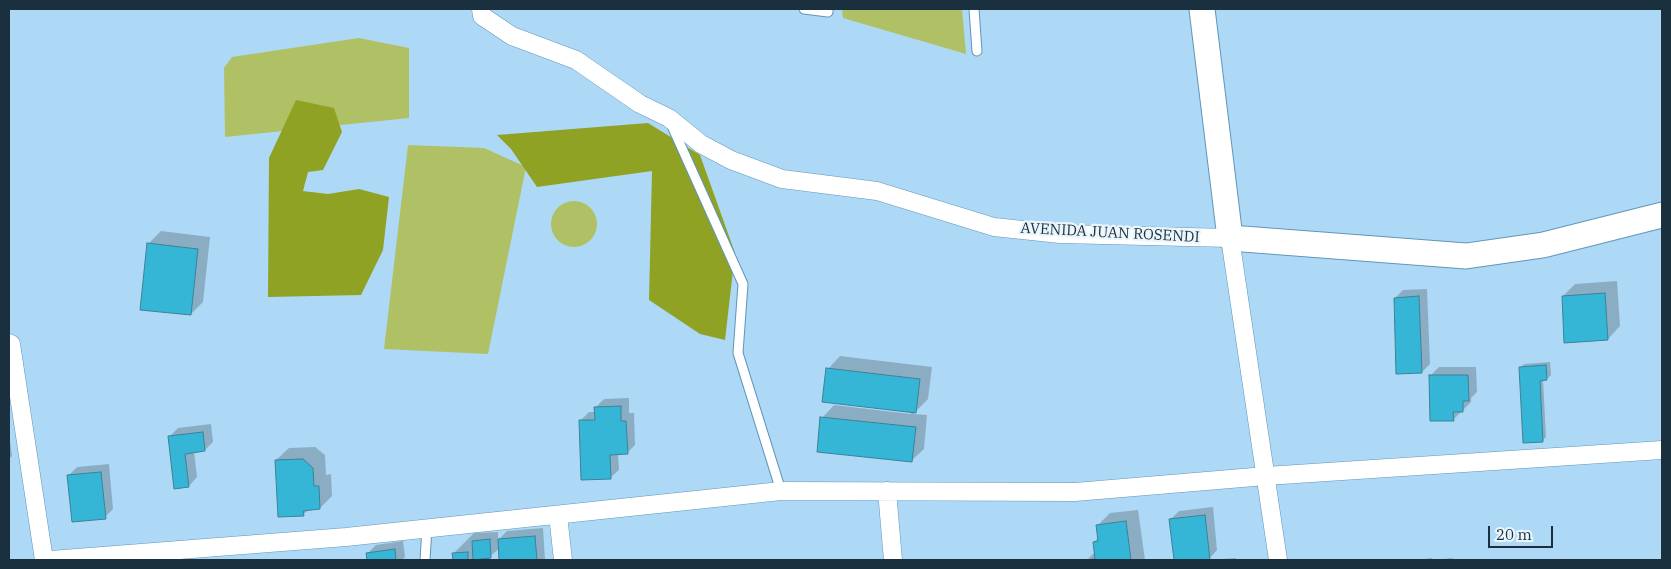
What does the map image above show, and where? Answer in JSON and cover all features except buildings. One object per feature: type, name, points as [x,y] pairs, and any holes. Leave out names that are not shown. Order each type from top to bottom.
[{"type":"main road","points":[[1202,9],[1230,238]]},
{"type":"main road","name":"AVENIDA JUAN ROSENDI","points":[[1230,238],[1466,256],[1543,245],[1662,215]]},
{"type":"street","name":"AVENIDA JUAN ROSENDI","points":[[482,12],[512,36],[576,60],[640,104],[669,118],[701,144],[731,160],[782,179],[877,192],[994,227],[1060,234],[1230,238]]},
{"type":"street","points":[[1230,238],[1278,560]]},
{"type":"street","points":[[9,343],[11,344],[44,560]]},
{"type":"street","points":[[51,560],[336,538],[781,491],[1075,492],[1266,476],[1662,450]]},
{"type":"street","points":[[887,491],[893,560]]},
{"type":"street","points":[[558,515],[563,560]]},
{"type":"lane","points":[[804,9],[828,12],[828,9]]},
{"type":"lane","points":[[974,9],[977,51]]},
{"type":"lane","points":[[669,118],[743,284],[738,353],[781,491]]},
{"type":"lane","points":[[425,560],[427,528]]},
{"type":"green space","points":[[842,9],[962,9],[966,54],[843,18]]},
{"type":"green space","points":[[359,38],[409,48],[409,118],[225,137],[224,68],[232,57]]},
{"type":"green space","points":[[296,100],[334,108],[342,132],[323,170],[308,172],[303,191],[328,194],[359,189],[389,197],[383,250],[361,295],[268,297],[269,158]]},
{"type":"green space","points":[[648,123],[700,155],[735,253],[725,340],[700,334],[649,300],[652,171],[537,187],[511,149],[497,135]]},
{"type":"green space","points":[[408,145],[484,148],[526,167],[488,354],[384,349]]},
{"type":"green space","points":[[570,201],[578,201],[587,205],[593,211],[597,224],[593,237],[587,243],[578,247],[570,247],[561,243],[555,237],[551,228],[551,220],[555,211],[561,205]]}]
